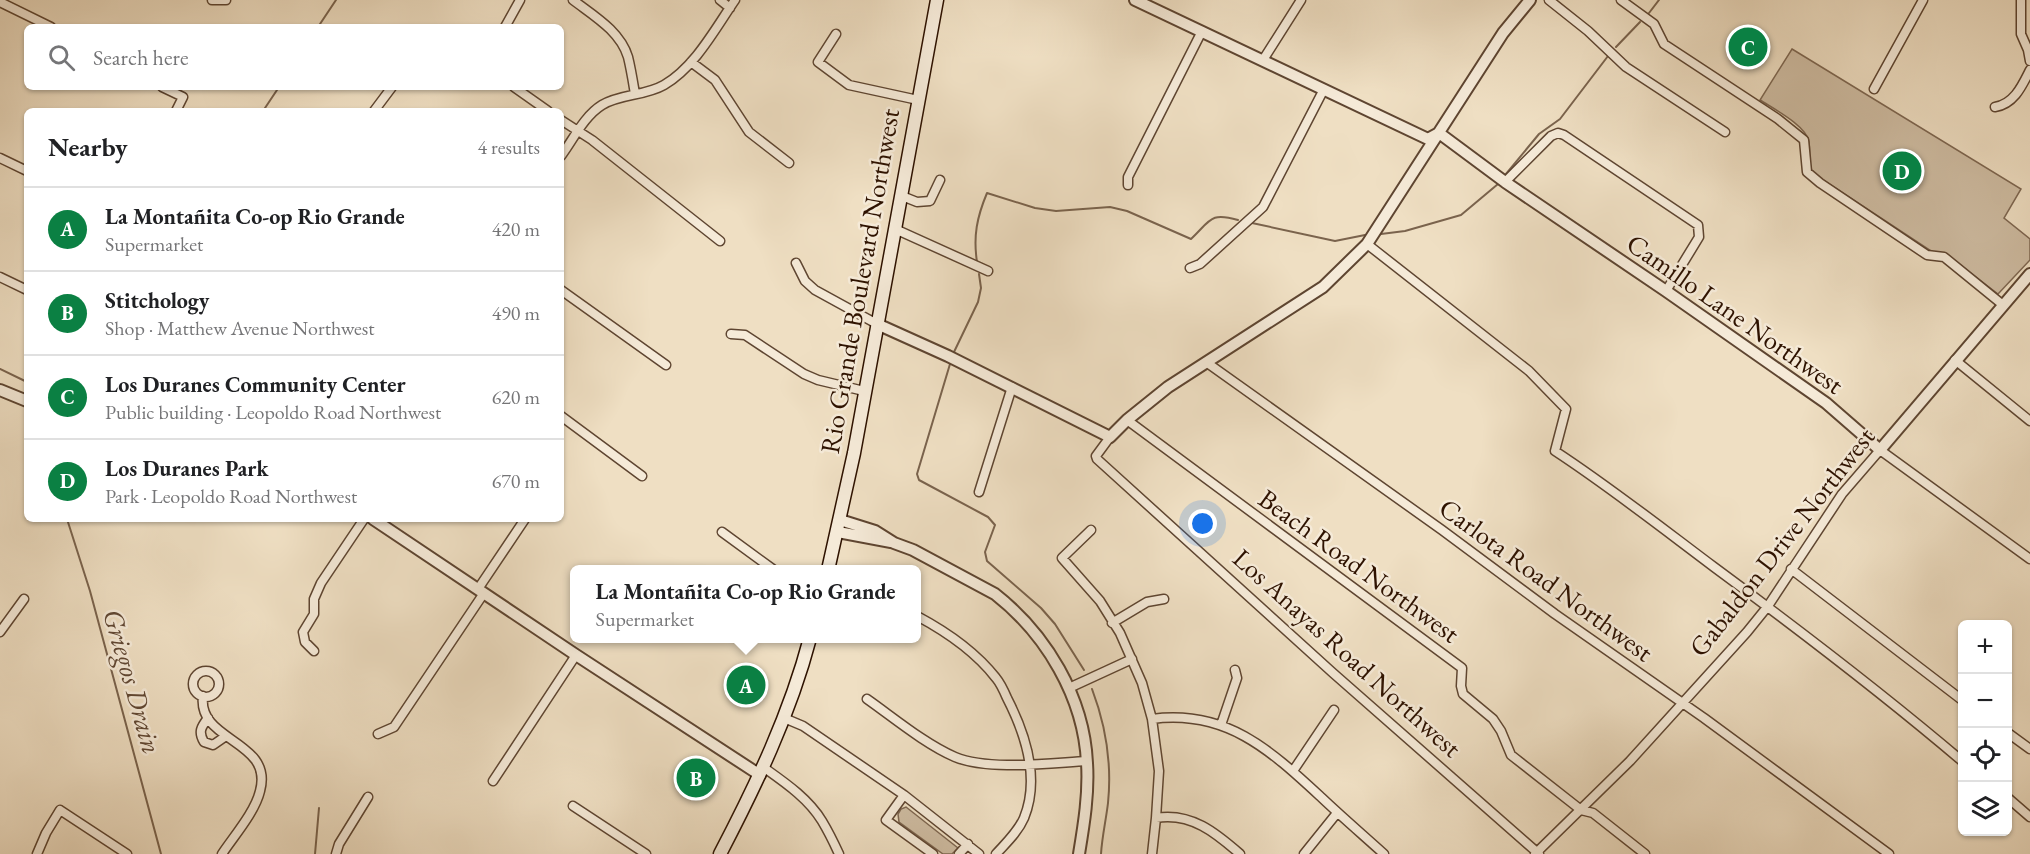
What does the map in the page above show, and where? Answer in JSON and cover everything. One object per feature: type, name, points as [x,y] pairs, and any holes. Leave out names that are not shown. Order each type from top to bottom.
[{"type":"main road","name":"Rio Grande Boulevard Northwest","points":[[829,565],[839,526],[902,196],[936,1]]},
{"type":"main road","points":[[720,854],[761,771],[784,717],[799,680],[809,643]]},
{"type":"street","points":[[212,0],[225,1]]},
{"type":"street","points":[[507,24],[520,0]]},
{"type":"street","points":[[573,0],[607,25],[622,45],[627,56],[635,94]]},
{"type":"street","points":[[564,152],[593,112],[603,104],[651,91],[665,84],[692,62],[733,4],[720,0]]},
{"type":"street","points":[[1135,0],[1428,139],[1439,133]]},
{"type":"street","points":[[1263,60],[1301,0]]},
{"type":"street","points":[[796,263],[805,281],[814,290],[877,324],[1012,387],[1110,437],[1168,387],[1323,287],[1367,244],[1503,33],[1530,0]]},
{"type":"street","points":[[1549,0],[1588,31],[1626,67],[1725,132]]},
{"type":"street","points":[[1621,0],[1654,24],[1664,44],[1778,119],[1804,140],[1807,172],[1820,183],[1927,255],[1944,257],[2002,305]]},
{"type":"street","points":[[1874,89],[1923,0]]},
{"type":"street","points":[[2022,0],[2021,34],[2030,61]]},
{"type":"street","points":[[0,2],[45,24]]},
{"type":"street","points":[[1128,185],[1128,177],[1202,32]]},
{"type":"street","points":[[836,34],[818,62],[829,71],[844,82],[856,87],[918,100]]},
{"type":"street","points":[[692,62],[715,80],[749,132],[789,164]]},
{"type":"street","points":[[1995,107],[2005,105],[2020,89],[2030,70]]},
{"type":"street","points":[[1190,268],[1200,264],[1263,207],[1324,89]]},
{"type":"street","points":[[168,90],[183,98],[178,108]]},
{"type":"street","points":[[376,108],[390,90]]},
{"type":"street","points":[[518,90],[544,108]]},
{"type":"street","points":[[564,122],[579,131],[720,241]]},
{"type":"street","name":"Camillo Lane Northwest","points":[[1439,133],[1505,182],[1826,403],[1880,450],[2030,560]]},
{"type":"street","points":[[1505,182],[1551,136],[1558,133],[1642,187],[1698,225],[1699,237],[1666,291]]},
{"type":"street","points":[[0,158],[24,170]]},
{"type":"street","points":[[902,196],[917,202],[930,201],[940,180]]},
{"type":"street","points":[[895,229],[988,271]]},
{"type":"street","points":[[1367,244],[1529,371],[1547,388],[1566,409],[1555,451],[1591,474],[1767,606],[1917,722],[1958,758]]},
{"type":"street","name":"Gabaldon Drive Northwest","points":[[1537,853],[1630,761],[1747,632],[1842,494],[2030,274]]},
{"type":"street","points":[[0,277],[24,289]]},
{"type":"street","points":[[564,292],[666,365]]},
{"type":"street","points":[[731,334],[745,335],[804,374],[818,380],[864,391]]},
{"type":"street","points":[[1955,360],[2030,421]]},
{"type":"street","name":"Carlota Road Northwest","points":[[1206,362],[1889,854]]},
{"type":"street","points":[[979,492],[1012,387]]},
{"type":"street","points":[[0,390],[24,400]]},
{"type":"street","points":[[564,418],[642,476]]},
{"type":"street","name":"Beach Road Northwest","points":[[1127,420],[1462,668],[1463,694],[1493,718],[1511,754],[1581,810],[1593,813],[1645,854]]},
{"type":"street","name":"Los Anayas Road Northwest","points":[[1110,437],[1097,452],[1097,459],[1333,673],[1537,853]]},
{"type":"street","points":[[314,651],[305,642],[303,632],[314,614],[314,599],[321,583],[362,522]]},
{"type":"street","points":[[378,522],[576,655],[761,771],[788,784],[821,819],[840,854]]},
{"type":"street","points":[[378,734],[394,727],[523,522]]},
{"type":"street","points":[[839,526],[875,531],[894,543],[962,575],[1005,602],[1048,652],[1069,688],[1079,719],[1087,761],[1087,805],[1079,854]]},
{"type":"street","points":[[1091,530],[1062,558],[1100,601],[1132,659],[1142,683],[1152,719],[1159,776],[1152,854]]},
{"type":"street","points":[[722,532],[767,565]]},
{"type":"street","points":[[1791,569],[1958,697]]},
{"type":"street","points":[[0,632],[24,599]]},
{"type":"street","points":[[1112,623],[1147,602],[1164,599]]},
{"type":"street","points":[[921,618],[969,649],[998,679],[1023,733],[1030,764],[1029,791],[1024,817],[1013,835],[996,854]]},
{"type":"street","points":[[493,781],[576,655]]},
{"type":"street","points":[[1069,688],[1132,659]]},
{"type":"street","points":[[1221,725],[1237,678],[1234,670]]},
{"type":"street","points":[[203,696],[202,707],[208,718],[226,736],[254,755],[261,774],[256,802],[222,854]]},
{"type":"street","points":[[867,699],[955,757],[982,764],[1087,761]]},
{"type":"street","points":[[1293,771],[1334,710]]},
{"type":"street","points":[[784,717],[803,726],[904,795],[980,854]]},
{"type":"street","points":[[208,718],[200,732],[204,742],[213,745],[226,736]]},
{"type":"street","points":[[1152,719],[1185,718],[1221,725],[1252,739],[1293,771],[1384,854]]},
{"type":"street","points":[[2012,736],[2030,749]]},
{"type":"street","points":[[904,795],[886,820],[933,854]]},
{"type":"street","points":[[336,854],[339,844],[368,798]]},
{"type":"street","points":[[2012,802],[2030,817]]},
{"type":"street","points":[[573,806],[646,854]]},
{"type":"street","points":[[37,854],[60,810],[127,854]]},
{"type":"street","points":[[1304,854],[1337,813]]},
{"type":"street","points":[[1156,818],[1174,817],[1196,823],[1218,834],[1240,854]]},
{"type":"street","points":[[959,854],[968,844]]},
{"type":"shaded area","points":[[1792,49],[2021,189],[2004,218],[2030,239],[2030,260],[1998,294],[1955,261],[1934,253],[1814,174],[1807,136],[1789,118],[1760,100]]},
{"type":"shaded area","points":[[906,807],[958,848],[952,854],[943,854],[899,822],[898,814]]},
{"type":"waterway","points":[[320,24],[336,0]]},
{"type":"waterway","points":[[1649,13],[1659,0]]},
{"type":"waterway","points":[[1616,47],[1640,22]]},
{"type":"waterway","points":[[1506,174],[1539,134],[1560,119],[1608,56]]},
{"type":"waterway","points":[[265,108],[277,90]]},
{"type":"waterway","points":[[1381,234],[1405,231],[1461,215],[1498,184]]},
{"type":"waterway","points":[[977,262],[975,244],[977,227],[987,193],[1035,208],[1056,211],[1110,207],[1127,211],[1191,239],[1216,217],[1238,220]]},
{"type":"waterway","points":[[1252,223],[1335,241],[1365,235]]},
{"type":"waterway","points":[[954,352],[978,302],[981,288],[979,274]]},
{"type":"waterway","points":[[950,364],[917,474],[919,480],[988,517],[995,525],[985,552],[987,561],[1041,608],[1055,624],[1084,670]]},
{"type":"waterway","points":[[0,369],[24,381]]},
{"type":"waterway","name":"Griegos Drain","points":[[68,522],[90,591],[161,854]]},
{"type":"waterway","points":[[1092,689],[1101,717],[1108,760],[1108,803],[1101,854]]},
{"type":"waterway","points":[[315,854],[319,808]]},
{"type":"place","name":"Los Duranes Community Center","points":[[1748,47]]},
{"type":"place","name":"Los Duranes Park","points":[[1902,171]]},
{"type":"place","name":"La Montañita Co-op Rio Grande","points":[[746,685]]},
{"type":"place","name":"Stitchology","points":[[696,778]]}]
